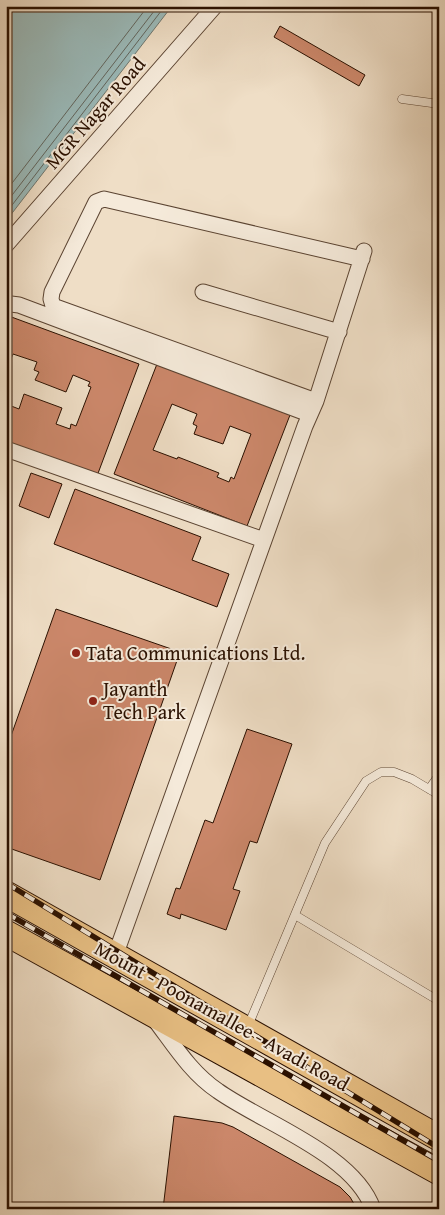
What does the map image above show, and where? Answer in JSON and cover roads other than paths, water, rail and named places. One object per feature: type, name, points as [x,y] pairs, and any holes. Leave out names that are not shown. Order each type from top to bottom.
[{"type":"main road","name":"Mount - Poonamallee - Avadi Road","points":[[6,894],[439,1138]]},
{"type":"main road","name":"Mount - Poonamallee - Avadi Road","points":[[6,933],[439,1172]]},
{"type":"street","name":"MGR Nagar Road","points":[[6,245],[215,6]]},
{"type":"street","points":[[115,956],[309,414],[316,401],[363,255],[104,199],[96,202],[52,292],[53,306],[316,401]]},
{"type":"street","points":[[202,292],[339,332]]},
{"type":"street","points":[[6,305],[19,305],[309,414]]},
{"type":"street","points":[[6,449],[264,540]]},
{"type":"street","points":[[149,1011],[182,1057],[200,1077],[216,1090],[297,1137],[348,1172],[364,1191],[373,1209]]},
{"type":"lane","points":[[402,99],[439,104]]},
{"type":"lane","points":[[247,1030],[325,844],[366,781],[381,772],[394,772],[439,795]]},
{"type":"lane","points":[[429,789],[439,775]]},
{"type":"lane","points":[[295,915],[439,1001]]},
{"type":"water","points":[[6,6],[172,6],[6,221]]},
{"type":"railway","points":[[6,883],[439,1148]]},
{"type":"railway","points":[[6,913],[439,1161]]},
{"type":"place","name":"Tata Communications Ltd.","points":[[76,653]]},
{"type":"place","name":"Jayanth Tech Park","points":[[93,701]]}]
